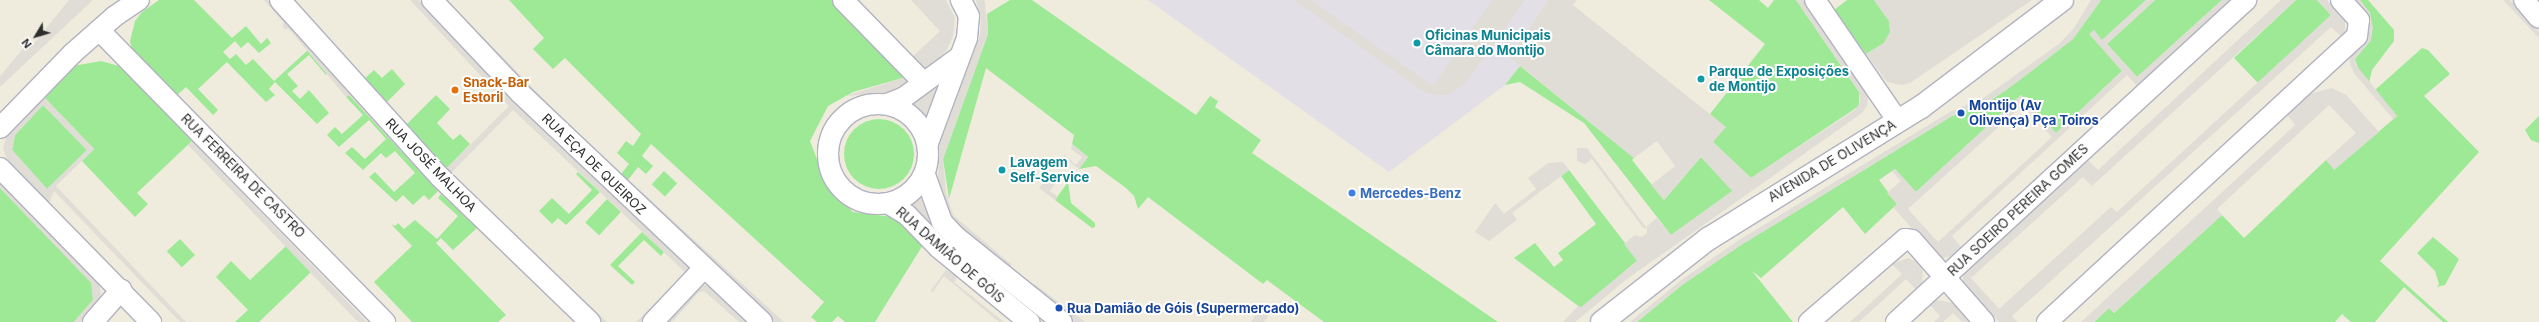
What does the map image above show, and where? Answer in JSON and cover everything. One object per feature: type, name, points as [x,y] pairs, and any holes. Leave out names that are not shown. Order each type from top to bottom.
[{"type":"main road","name":"AVENIDA DE OLIVENÇA","points":[[1602,322],[1708,239],[1898,121],[1972,71],[2062,0]]},
{"type":"street","points":[[0,128],[34,91],[99,30],[139,0]]},
{"type":"street","name":"RUA JOSÉ MALHOA","points":[[280,0],[440,177],[590,322]]},
{"type":"street","name":"RUA EÇA DE QUEIROZ","points":[[432,0],[520,93],[762,322]]},
{"type":"street","points":[[842,0],[919,78]]},
{"type":"street","points":[[959,57],[903,98],[887,104],[870,104],[846,116],[833,132],[828,147],[832,174],[844,192],[868,203],[889,204],[904,199],[916,189],[925,175],[929,160],[928,143],[967,38],[969,16],[961,0]]},
{"type":"street","points":[[1815,0],[1898,121]]},
{"type":"street","name":"RUA SOEIRO PEREIRA GOMES","points":[[1896,322],[2246,0]]},
{"type":"street","points":[[2047,322],[2357,36],[2359,20],[2341,0]]},
{"type":"street","points":[[2524,0],[2539,18]]},
{"type":"street","name":"RUA FERREIRA DE CASTRO","points":[[99,30],[386,322]]},
{"type":"street","points":[[887,104],[913,118],[928,143]]},
{"type":"street","points":[[0,168],[151,322]]},
{"type":"street","name":"RUA DAMIÃO DE GÓIS","points":[[925,175],[942,222],[955,236],[1062,322]]},
{"type":"street","name":"RUA DAMIÃO DE GÓIS","points":[[889,204],[907,215],[938,248],[1029,322]]},
{"type":"street","points":[[1809,322],[1905,239],[1912,240],[1984,322]]},
{"type":"street","points":[[653,322],[704,268]]},
{"type":"street","points":[[93,322],[121,290]]},
{"type":"shaded area","points":[[69,0],[93,0],[0,87],[0,76],[27,44],[31,47]]},
{"type":"shaded area","points":[[264,0],[268,0],[386,131],[580,322],[575,322],[438,191],[349,95],[346,97],[288,28],[286,30],[282,26],[284,23]]},
{"type":"shaded area","points":[[410,0],[419,0],[513,101],[688,266],[689,271],[644,322],[636,322],[686,273],[513,110],[451,173],[607,322],[602,322],[448,175],[406,125],[447,168],[509,106]]},
{"type":"shaded area","points":[[443,0],[447,0],[575,131],[784,322],[773,322],[709,263],[512,75]]},
{"type":"shaded area","points":[[911,0],[946,0],[955,18],[953,36],[946,51],[912,83],[887,93],[845,96],[906,77],[910,59],[940,31]]},
{"type":"shaded area","points":[[976,0],[984,0],[988,34],[943,159],[946,192],[953,215],[1012,265],[1009,267],[949,219],[938,185],[939,146],[980,35],[981,21]]},
{"type":"shaded area","points":[[1148,0],[1548,0],[1509,56],[1520,66],[1505,85],[1389,172]]},
{"type":"shaded area","points":[[1294,0],[1311,0],[1433,86],[1492,0],[1525,0],[1466,83],[1448,95],[1436,95],[1424,92]]},
{"type":"shaded area","points":[[1548,0],[1577,0],[1573,5],[1726,127],[1713,142],[1751,178],[1855,110],[1860,102],[1859,92],[1796,0],[1803,0],[1864,86],[1868,96],[1867,106],[1862,113],[1627,279],[1575,322],[1563,322],[1578,306],[1581,307],[1637,261],[1624,244],[1635,235],[1642,237],[1647,233],[1647,227],[1644,229],[1592,159],[1585,164],[1577,161],[1577,148],[1587,148],[1646,227],[1657,218],[1671,235],[1732,191],[1701,157],[1664,200],[1651,185],[1675,166],[1657,141],[1634,158],[1509,57]]},
{"type":"shaded area","points":[[1874,0],[2032,0],[1910,83],[1902,85],[1887,82],[1866,54],[1884,43],[1890,32],[1889,21]]},
{"type":"shaded area","points":[[2091,0],[2101,0],[2073,39],[2013,85],[1990,101],[1952,116],[1741,245],[1682,285],[1637,322],[1630,322],[1684,278],[1739,240],[1950,112],[1985,97],[2060,43],[2074,28]]},
{"type":"shaded area","points":[[2146,0],[2155,0],[2107,44],[2137,77],[2222,0],[2231,0],[2137,86],[2127,75],[1952,236],[1961,247],[1951,256],[1942,258],[1931,250],[1893,207],[1897,204],[1887,193],[1901,181],[1892,171],[1895,169],[1916,192],[2021,95],[2056,133],[2122,71],[2089,34],[2094,30],[2102,40]],"holes":[[[2023,105],[2052,137],[1938,242],[1908,209]]]},
{"type":"shaded area","points":[[2281,0],[2296,0],[2092,186],[2083,177],[1971,278],[1999,309],[2111,207],[2117,212],[2331,15],[2317,0],[2327,0],[2345,21],[2345,32],[2342,37],[2331,27],[2012,316],[2017,322],[1999,322],[1963,282],[1963,275],[2088,160],[2098,170]]},
{"type":"shaded area","points":[[2354,0],[2360,0],[2370,13],[2373,28],[2371,40],[2355,59],[2356,65],[2397,116],[2393,119],[2354,73],[2350,64],[2350,56],[2364,43],[2368,30]]},
{"type":"shaded area","points":[[2503,0],[2510,0],[2539,32],[2539,38]]},
{"type":"shaded area","points":[[940,86],[927,121],[912,103]]},
{"type":"shaded area","points":[[2332,88],[2346,95],[2379,132],[2334,170],[2326,160],[2356,133],[2329,105],[2217,209],[2222,215],[2114,313],[2109,308],[2094,322],[2081,322],[2295,125],[2287,115],[2310,94]]},
{"type":"shaded area","points":[[44,97],[94,149],[56,186],[186,322],[180,322],[54,191],[49,203],[8,162],[3,148],[7,135]],"holes":[[[43,105],[87,150],[47,189],[12,150],[15,135]]]},
{"type":"shaded area","points":[[192,141],[367,322],[358,322],[188,145]]},
{"type":"shaded area","points":[[1072,144],[1088,157],[1079,169],[1068,160],[1065,165],[1062,163],[1064,155],[1076,165],[1082,157],[1071,149]]},
{"type":"shaded area","points":[[1563,162],[1569,170],[1512,213],[1517,220],[1489,241],[1475,232],[1495,203],[1504,214],[1536,189],[1528,178],[1548,163]]},
{"type":"shaded area","points":[[1050,174],[1057,175],[1054,179],[1057,181],[1050,191],[1058,197],[1055,200],[1039,188]]},
{"type":"shaded area","points":[[0,180],[98,277],[101,294],[99,301],[81,322],[74,322],[93,300],[91,283],[0,188]]},
{"type":"shaded area","points":[[920,197],[933,225],[945,239],[1043,322],[1039,322],[951,249],[910,205]]},
{"type":"shaded area","points":[[1908,258],[1917,262],[1923,271],[1922,282],[1916,290],[1906,279],[1859,322],[1850,322],[1902,274],[1892,264]]},
{"type":"shaded area","points":[[946,270],[958,276],[954,282],[1004,322],[999,322],[944,276],[932,293],[931,290]]},
{"type":"shaded area","points":[[1034,284],[1085,322],[1074,322],[1035,293]]},
{"type":"shaded area","points":[[705,285],[712,288],[749,322],[739,322],[704,291],[699,292],[672,322],[665,322],[699,286]]},
{"type":"shaded area","points":[[1937,300],[1955,303],[1972,322],[1962,322],[1953,313],[1943,322],[1934,322],[1940,316],[1930,305]]},
{"type":"shaded area","points":[[1269,305],[1275,306],[1264,322],[1251,322],[1260,309]]},
{"type":"green space","points":[[159,0],[194,0],[232,38],[246,26],[261,44],[267,38],[271,43],[259,53],[248,42],[241,48],[235,41],[223,52],[230,59],[236,54],[246,65],[253,59],[274,81],[308,50],[328,73],[326,75],[309,55],[287,74],[298,86],[292,91],[300,99],[309,90],[329,113],[317,124],[275,82],[269,89],[275,95],[266,102],[227,62],[198,89],[218,110],[213,115],[186,87],[175,97],[133,54],[130,41],[135,21],[142,12]]},
{"type":"green space","points":[[509,0],[833,0],[906,77],[853,92],[828,106],[810,141],[828,188],[853,212],[893,217],[926,240],[875,322],[845,322],[838,316],[832,322],[817,322],[811,317],[824,302],[651,144],[642,156],[653,166],[646,174],[638,167],[628,180],[621,174],[629,164],[617,153],[626,141],[633,146],[641,134],[565,58],[553,69],[533,49],[544,38]]},
{"type":"green space","points":[[1010,0],[1032,0],[1196,115],[1210,96],[1218,101],[1215,107],[1261,140],[1252,153],[1498,322],[1324,322],[1267,280],[1263,284],[1148,197],[1138,209],[1134,196],[1126,188],[1096,166],[1079,169],[1088,157],[1072,144],[1074,135],[986,68],[949,199],[943,159],[988,34],[987,14]]},
{"type":"green space","points":[[1709,0],[1759,0],[1768,8],[1774,0],[1796,0],[1859,92],[1859,106],[1751,178],[1713,142],[1725,127],[1710,114],[1765,44]]},
{"type":"green space","points":[[1847,0],[1874,0],[1889,21],[1890,32],[1884,43],[1866,54],[1834,10]]},
{"type":"green space","points":[[2101,0],[2146,0],[2102,40],[2090,34],[2122,71],[2056,133],[2021,95],[1916,192],[1895,169],[1879,180],[1897,204],[1865,234],[1843,207],[1761,278],[1752,271],[1793,322],[1637,322],[1682,285],[1741,245],[1952,116],[1990,101],[2073,39]]},
{"type":"green space","points":[[2155,0],[2222,0],[2137,77],[2107,44]]},
{"type":"green space","points":[[2296,0],[2317,0],[2331,15],[2258,83],[2234,58]]},
{"type":"green space","points":[[2360,0],[2368,0],[2394,30],[2394,41],[2372,70],[2369,83],[2359,71],[2355,59],[2371,40],[2370,13]]},
{"type":"green space","points":[[2422,48],[2428,50],[2450,74],[2424,96],[2479,152],[2380,261],[2448,322],[2443,322],[2404,287],[2375,322],[2351,322],[2342,314],[2335,322],[2094,322],[2109,308],[2114,313],[2222,215],[2244,238],[2326,160],[2335,169],[2397,116],[2375,90]]},
{"type":"green space","points":[[101,61],[119,66],[192,141],[137,193],[148,204],[135,217],[82,161],[94,149],[44,97],[73,66]]},
{"type":"green space","points":[[1520,66],[1634,158],[1632,160],[1664,200],[1701,157],[1733,191],[1671,235],[1584,123],[1520,82],[1505,85]]},
{"type":"green space","points":[[392,69],[405,84],[386,103],[363,80],[374,70],[382,78]]},
{"type":"green space","points":[[349,95],[438,191],[429,200],[424,195],[413,205],[403,195],[396,202],[369,177],[375,172],[394,192],[415,173],[395,151],[386,158],[381,153],[363,170],[345,153],[352,147],[365,159],[386,139],[369,120],[339,147],[327,135],[335,127],[342,134],[363,115],[346,97]]},
{"type":"green space","points":[[436,95],[450,109],[437,123],[453,140],[460,134],[470,144],[447,168],[406,125]]},
{"type":"green space","points":[[43,105],[87,150],[47,189],[12,150],[15,135]]},
{"type":"green space","points":[[2539,116],[2539,143],[2531,140],[2525,130]]},
{"type":"green space","points":[[879,119],[892,122],[904,129],[911,141],[914,154],[911,167],[904,179],[892,186],[879,189],[866,186],[854,179],[847,167],[844,154],[847,141],[854,129],[866,122]]},
{"type":"green space","points":[[1569,170],[1638,260],[1581,308],[1514,258],[1535,243],[1554,267],[1563,260],[1558,253],[1596,224],[1561,176]]},
{"type":"green space","points":[[664,171],[677,183],[665,196],[652,184]]},
{"type":"green space","points":[[578,172],[600,192],[566,225],[558,218],[552,224],[539,211],[552,198],[569,214],[592,190],[576,174]]},
{"type":"green space","points":[[1068,182],[1071,203],[1095,223],[1095,227],[1092,228],[1055,200]]},
{"type":"green space","points":[[0,188],[92,283],[93,300],[74,322],[0,322]]},
{"type":"green space","points":[[441,194],[477,228],[453,250],[441,238],[436,243],[506,315],[498,322],[412,322],[374,282],[412,246],[391,224],[395,226],[398,223],[404,229],[415,220],[437,239],[458,216],[438,198]]},
{"type":"green space","points":[[607,199],[621,212],[599,235],[585,222]]},
{"type":"green space","points":[[642,232],[664,252],[661,256],[644,240],[618,266],[635,282],[632,285],[610,265]]},
{"type":"green space","points":[[2433,237],[2459,259],[2445,285],[2437,287],[2439,284],[2435,271],[2417,253]]},
{"type":"green space","points":[[180,239],[195,255],[182,267],[167,251]]},
{"type":"green space","points":[[286,246],[311,272],[259,322],[235,322],[248,310],[216,277],[231,261],[250,280]]},
{"type":"place","name":"Oficinas Municipais Câmara do Montijo","points":[[1417,43]]},
{"type":"place","name":"Parque de Exposições de Montijo","points":[[1701,79]]},
{"type":"place","name":"Snack-Bar Estoril","points":[[455,90]]},
{"type":"place","name":"Montijo (Av Olivença) Pça Toiros","points":[[1961,113]]},
{"type":"place","name":"Lavagem Self-Service","points":[[1002,170]]},
{"type":"place","name":"Mercedes-Benz","points":[[1352,193]]},
{"type":"place","name":"Rua Damião de Góis (Supermercado)","points":[[1059,308]]}]
